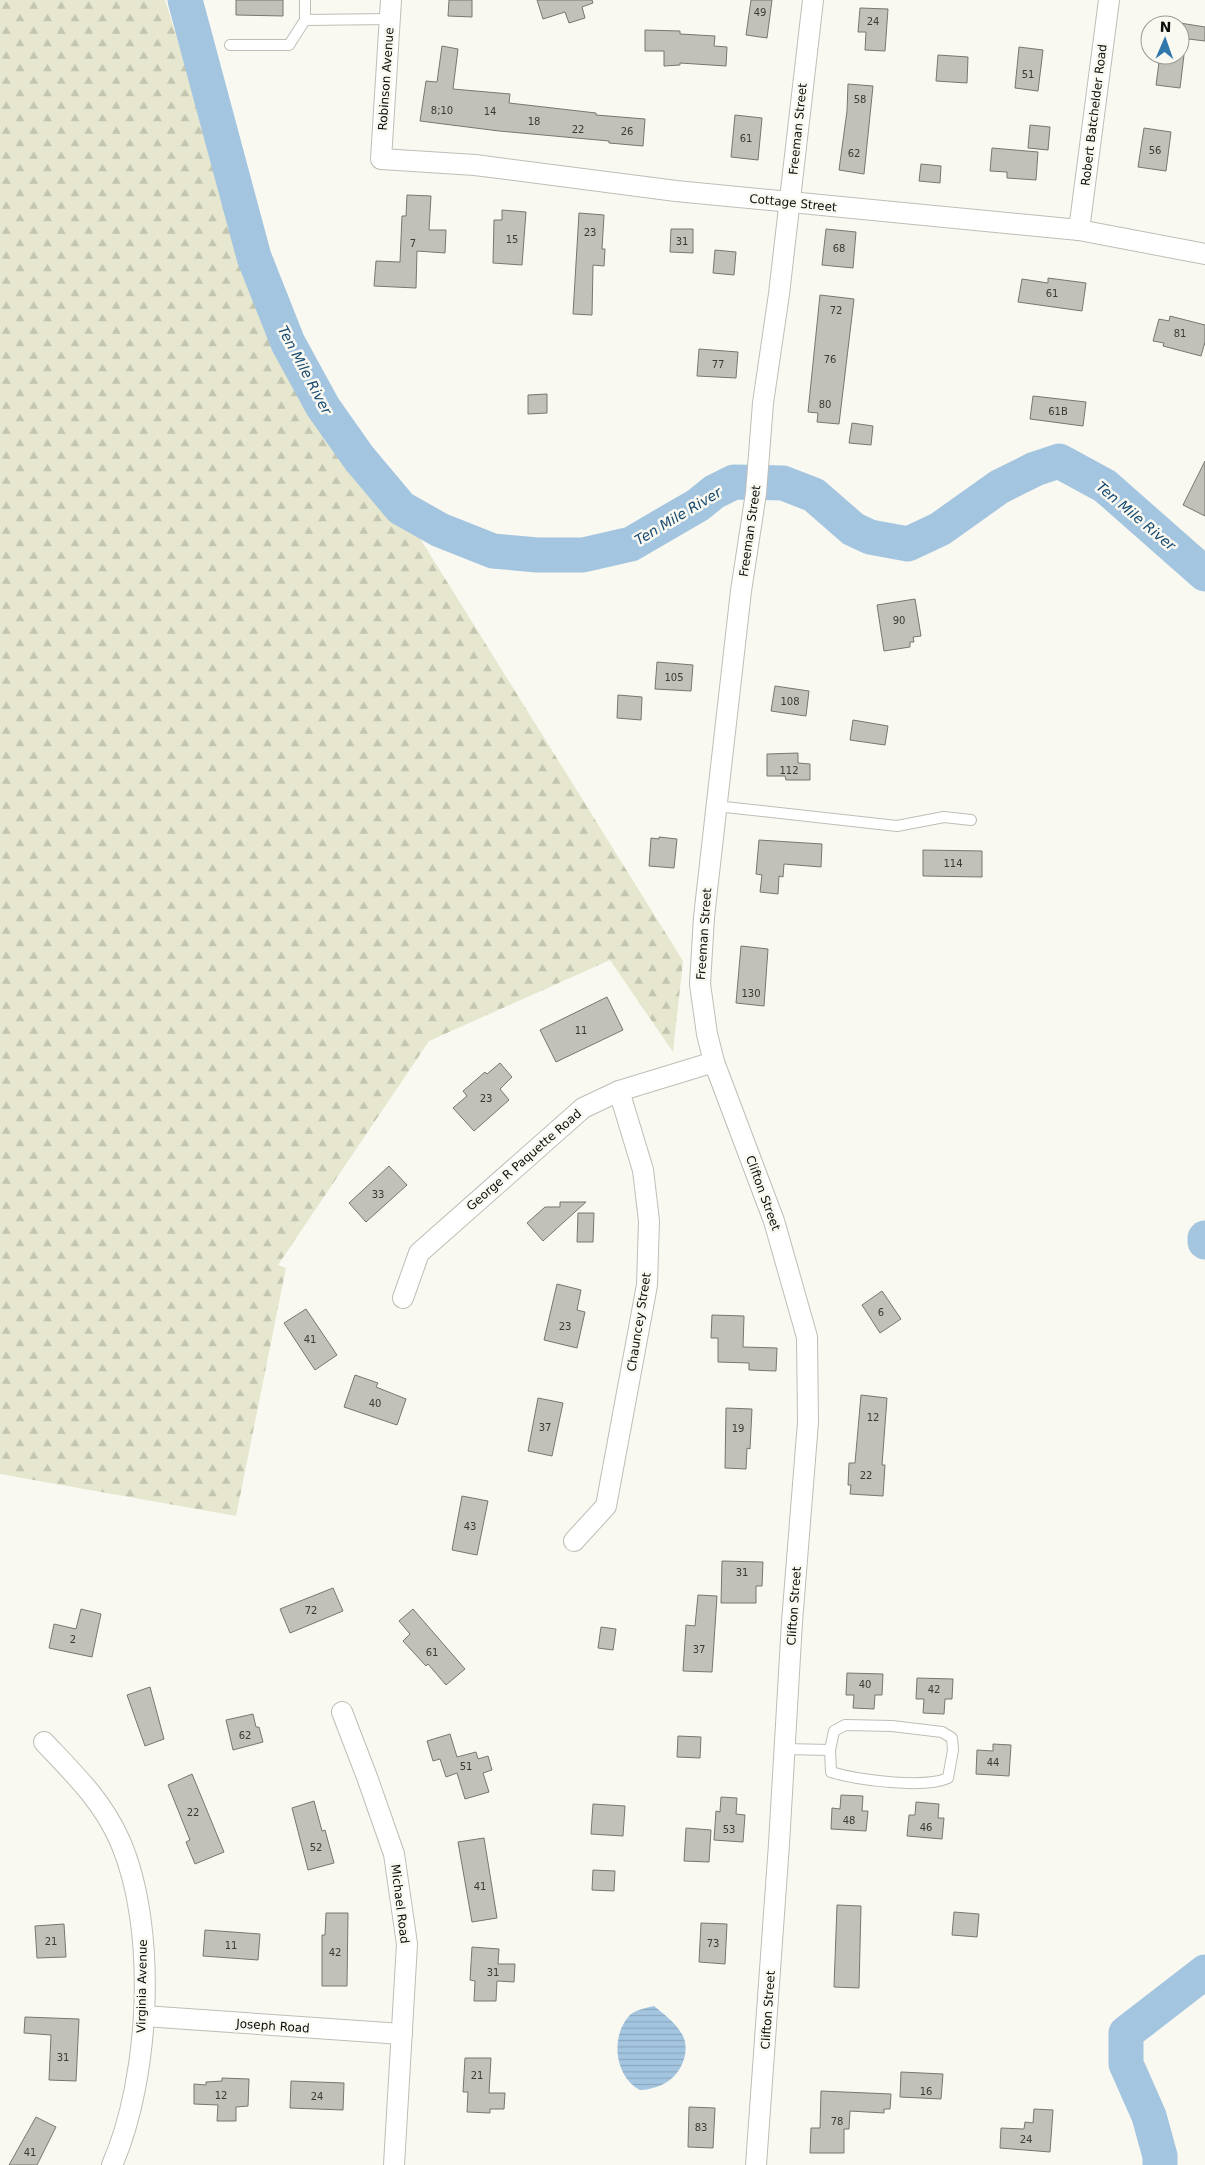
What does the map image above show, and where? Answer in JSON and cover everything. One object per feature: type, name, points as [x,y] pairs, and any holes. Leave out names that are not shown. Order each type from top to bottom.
[{"type":"street","name":"Freeman Street","points":[[714,1062],[707,1034],[700,984],[704,918],[742,591],[756,493],[763,403],[790,203],[813,0]]},
{"type":"street","name":"Robert Batchelder Road","points":[[1079,230],[1109,0]]},
{"type":"street","name":"Robinson Avenue","points":[[381,159],[391,10]]},
{"type":"street","name":"Cottage Street","points":[[381,159],[475,165],[578,180],[790,203],[1079,230],[1205,254]]},
{"type":"street","name":"George R Paquette Road","points":[[403,1298],[419,1252],[583,1108],[619,1091],[714,1062]]},
{"type":"street","name":"Clifton Street","points":[[714,1062],[774,1221],[807,1337],[808,1422],[792,1622],[756,2165]]},
{"type":"street","name":"Chauncey Street","points":[[574,1541],[606,1506],[647,1285],[649,1221],[643,1170],[619,1091]]},
{"type":"street","name":"Michael Road","points":[[342,1712],[394,1854],[407,1944],[394,2165]]},
{"type":"street","name":"Virginia Avenue","points":[[44,1742],[94,1795],[120,1841],[136,1888],[144,1942],[144,2016],[136,2085],[130,2113],[112,2165]]},
{"type":"street","name":"Joseph Road","points":[[144,2016],[402,2034]]},
{"type":"lane","points":[[230,45],[289,45],[305,20],[305,0]]},
{"type":"lane","points":[[305,20],[391,10]]},
{"type":"lane","points":[[716,806],[897,826],[944,817],[971,820]]},
{"type":"lane","points":[[845,1725],[920,1728],[942,1732],[952,1738],[953,1750],[948,1778],[926,1784],[846,1777],[831,1772],[830,1750],[834,1731],[845,1725]]},
{"type":"lane","points":[[785,1749],[830,1750]]},
{"type":"green space","points":[[0,0],[165,0],[220,176],[250,237],[370,458],[683,961],[673,1052],[610,960],[429,1041],[278,1265],[286,1268],[236,1516],[0,1474]]},
{"type":"water","points":[[654,2006],[677,2027],[684,2038],[685,2055],[679,2070],[669,2081],[663,2085],[640,2090],[625,2076],[621,2066],[618,2056],[619,2035],[631,2014]]},
{"type":"building","points":[[236,0],[283,0],[283,16],[236,15]]},
{"type":"building","points":[[449,0],[472,0],[472,17],[448,16]]},
{"type":"building","points":[[537,0],[592,0],[593,3],[582,7],[585,18],[569,23],[565,12],[543,19]]},
{"type":"building","points":[[751,0],[772,0],[767,38],[746,35]]},
{"type":"building","points":[[860,8],[888,9],[885,51],[865,50],[866,32],[858,32]]},
{"type":"building","points":[[1190,25],[1205,27],[1205,41],[1190,39]]},
{"type":"building","points":[[645,30],[680,31],[680,34],[715,36],[714,46],[727,47],[726,66],[680,63],[680,65],[664,66],[664,51],[645,51]]},
{"type":"building","points":[[442,46],[458,49],[453,89],[510,94],[509,103],[596,113],[596,115],[645,119],[643,146],[420,121],[426,81],[437,82]]},
{"type":"building","points":[[1019,47],[1043,50],[1038,91],[1015,88]]},
{"type":"building","points":[[938,55],[968,57],[967,83],[936,81]]},
{"type":"building","points":[[1159,65],[1183,65],[1180,88],[1156,85]]},
{"type":"building","points":[[848,84],[873,86],[864,174],[839,170],[847,111]]},
{"type":"building","points":[[735,115],[762,118],[758,160],[731,157]]},
{"type":"building","points":[[1030,125],[1050,127],[1048,150],[1028,148]]},
{"type":"building","points":[[1144,128],[1171,132],[1166,171],[1138,167]]},
{"type":"building","points":[[992,148],[1038,152],[1036,180],[1007,178],[1007,172],[990,171]]},
{"type":"building","points":[[921,164],[941,166],[940,183],[919,181]]},
{"type":"building","points":[[407,195],[431,196],[429,230],[446,230],[445,253],[417,251],[416,288],[374,286],[376,261],[400,262],[402,216],[406,216]]},
{"type":"building","points":[[502,210],[526,212],[522,265],[493,263],[494,220],[502,220]]},
{"type":"building","points":[[579,213],[604,215],[602,249],[605,249],[604,266],[593,265],[592,315],[573,314]]},
{"type":"building","points":[[671,229],[693,229],[693,253],[670,252]]},
{"type":"building","points":[[826,229],[856,232],[853,268],[822,265]]},
{"type":"building","points":[[715,250],[736,252],[734,275],[713,273]]},
{"type":"building","points":[[1048,278],[1086,283],[1082,311],[1018,302],[1022,279],[1048,283]]},
{"type":"building","points":[[820,295],[854,299],[839,424],[817,422],[818,413],[808,412]]},
{"type":"building","points":[[1170,316],[1205,325],[1205,342],[1201,356],[1163,346],[1164,343],[1153,341],[1159,319],[1169,321]]},
{"type":"building","points":[[699,349],[738,352],[736,378],[697,376]]},
{"type":"building","points":[[547,394],[547,413],[528,414],[528,395]]},
{"type":"building","points":[[1033,396],[1086,402],[1083,426],[1030,419]]},
{"type":"building","points":[[852,423],[873,426],[871,445],[849,443]]},
{"type":"building","points":[[1205,461],[1205,516],[1183,505]]},
{"type":"building","points":[[915,599],[921,636],[913,637],[914,642],[910,642],[910,647],[884,651],[877,605]]},
{"type":"building","points":[[657,662],[693,665],[691,691],[655,689]]},
{"type":"building","points":[[775,686],[809,691],[806,716],[771,711]]},
{"type":"building","points":[[618,695],[642,697],[641,720],[617,718]]},
{"type":"building","points":[[853,720],[888,726],[885,745],[850,740]]},
{"type":"building","points":[[798,753],[798,763],[810,764],[810,780],[786,780],[785,776],[767,776],[767,754]]},
{"type":"building","points":[[659,837],[677,839],[674,868],[649,866],[651,838],[659,839]]},
{"type":"building","points":[[759,840],[822,844],[821,867],[784,864],[783,877],[779,876],[778,894],[760,892],[762,875],[756,874]]},
{"type":"building","points":[[923,850],[982,851],[982,877],[923,876]]},
{"type":"building","points":[[741,946],[768,949],[764,1006],[736,1003]]},
{"type":"building","points":[[607,997],[623,1030],[556,1062],[540,1030]]},
{"type":"building","points":[[500,1063],[512,1077],[500,1089],[509,1100],[474,1131],[453,1108],[467,1096],[463,1091],[485,1072],[487,1074]]},
{"type":"building","points":[[389,1166],[407,1185],[366,1222],[349,1203]]},
{"type":"building","points":[[560,1202],[586,1202],[543,1241],[527,1223],[545,1207],[560,1207]]},
{"type":"building","points":[[578,1213],[594,1213],[593,1242],[577,1242]]},
{"type":"building","points":[[557,1284],[581,1290],[577,1310],[585,1312],[577,1348],[544,1340]]},
{"type":"building","points":[[882,1291],[901,1319],[880,1333],[862,1305]]},
{"type":"building","points":[[306,1309],[337,1355],[315,1370],[284,1323]]},
{"type":"building","points":[[712,1315],[744,1316],[743,1347],[777,1348],[776,1371],[749,1370],[749,1363],[718,1362],[718,1338],[711,1338]]},
{"type":"building","points":[[355,1375],[378,1383],[376,1387],[406,1399],[397,1425],[344,1407]]},
{"type":"building","points":[[861,1395],[887,1398],[882,1465],[885,1465],[883,1496],[850,1494],[851,1485],[848,1485],[849,1463],[855,1463]]},
{"type":"building","points":[[538,1398],[563,1403],[552,1456],[528,1451]]},
{"type":"building","points":[[726,1408],[752,1409],[750,1449],[747,1448],[746,1469],[725,1468]]},
{"type":"building","points":[[462,1496],[488,1501],[477,1555],[452,1550]]},
{"type":"building","points":[[722,1561],[763,1562],[762,1586],[756,1586],[756,1603],[721,1603]]},
{"type":"building","points":[[333,1588],[343,1611],[290,1633],[280,1609]]},
{"type":"building","points":[[698,1595],[717,1596],[712,1672],[683,1671],[686,1625],[695,1626]]},
{"type":"building","points":[[81,1609],[101,1614],[92,1657],[49,1648],[54,1624],[76,1629]]},
{"type":"building","points":[[413,1609],[465,1669],[446,1685],[428,1664],[426,1666],[403,1641],[410,1634],[399,1621]]},
{"type":"building","points":[[601,1627],[616,1629],[613,1650],[598,1648]]},
{"type":"building","points":[[847,1673],[883,1674],[882,1695],[875,1695],[874,1709],[853,1708],[854,1695],[846,1695]]},
{"type":"building","points":[[917,1678],[953,1679],[952,1699],[945,1699],[944,1714],[923,1713],[924,1699],[916,1699]]},
{"type":"building","points":[[150,1687],[164,1739],[145,1746],[127,1695]]},
{"type":"building","points":[[253,1714],[256,1727],[259,1727],[263,1742],[233,1750],[226,1720]]},
{"type":"building","points":[[450,1734],[457,1757],[476,1752],[478,1759],[488,1756],[492,1770],[483,1773],[489,1792],[465,1799],[457,1773],[446,1777],[440,1759],[433,1761],[427,1741]]},
{"type":"building","points":[[678,1736],[701,1737],[700,1758],[677,1757]]},
{"type":"building","points":[[993,1744],[1011,1745],[1009,1776],[976,1774],[977,1750],[993,1751]]},
{"type":"building","points":[[192,1774],[224,1852],[195,1864],[186,1842],[190,1840],[168,1785]]},
{"type":"building","points":[[841,1795],[863,1796],[862,1811],[868,1811],[866,1831],[831,1829],[832,1808],[840,1809]]},
{"type":"building","points":[[721,1797],[737,1798],[736,1814],[745,1815],[743,1842],[714,1840],[716,1811],[720,1812]]},
{"type":"building","points":[[314,1801],[322,1831],[325,1830],[334,1863],[308,1870],[292,1808]]},
{"type":"building","points":[[916,1802],[939,1804],[938,1818],[944,1818],[942,1839],[907,1836],[909,1815],[915,1815]]},
{"type":"building","points":[[593,1804],[625,1806],[623,1836],[591,1834]]},
{"type":"building","points":[[686,1828],[711,1830],[709,1862],[684,1861]]},
{"type":"building","points":[[484,1838],[497,1918],[472,1922],[458,1842]]},
{"type":"building","points":[[593,1870],[615,1871],[614,1891],[592,1890]]},
{"type":"building","points":[[837,1905],[861,1906],[859,1988],[834,1987]]},
{"type":"building","points":[[954,1912],[979,1914],[977,1937],[952,1935]]},
{"type":"building","points":[[326,1913],[348,1913],[347,1986],[322,1986],[322,1935],[325,1935]]},
{"type":"building","points":[[701,1923],[727,1924],[725,1964],[699,1962]]},
{"type":"building","points":[[64,1924],[66,1957],[37,1958],[35,1926]]},
{"type":"building","points":[[205,1930],[260,1934],[258,1960],[203,1956]]},
{"type":"building","points":[[472,1947],[499,1949],[498,1964],[515,1964],[514,1982],[497,1981],[496,2001],[474,2001],[475,1981],[470,1980]]},
{"type":"building","points":[[25,2017],[79,2019],[76,2081],[49,2080],[51,2035],[24,2033]]},
{"type":"building","points":[[465,2058],[491,2058],[489,2093],[505,2093],[504,2109],[490,2109],[490,2113],[467,2112],[468,2092],[463,2092]]},
{"type":"building","points":[[901,2072],[943,2074],[941,2099],[900,2097]]},
{"type":"building","points":[[222,2078],[249,2079],[248,2106],[236,2107],[236,2121],[217,2121],[218,2105],[194,2104],[194,2084],[206,2085],[206,2082],[222,2081]]},
{"type":"building","points":[[291,2081],[344,2083],[343,2110],[290,2108]]},
{"type":"building","points":[[821,2091],[891,2094],[890,2109],[884,2109],[884,2113],[850,2111],[849,2129],[844,2129],[844,2153],[810,2153],[811,2128],[820,2128]]},
{"type":"building","points":[[689,2107],[715,2108],[713,2148],[688,2147]]},
{"type":"building","points":[[1034,2109],[1053,2110],[1050,2152],[1000,2148],[1001,2128],[1024,2129],[1025,2122],[1033,2123]]},
{"type":"building","points":[[36,2117],[56,2127],[37,2165],[9,2165]]},
{"type":"waterway","name":"Ten Mile River","points":[[185,0],[254,257],[288,343],[323,407],[359,458],[401,508],[440,530],[493,551],[537,555],[583,555],[631,544],[698,505],[714,492],[734,482],[783,483],[814,495],[853,529],[870,537],[908,544],[940,529],[999,487],[1035,469],[1059,461],[1105,486],[1205,574]]},
{"type":"waterway","name":"Ten Mile River","points":[[1160,2165],[1160,2156],[1149,2116],[1126,2064],[1126,2033],[1205,1972]]}]
